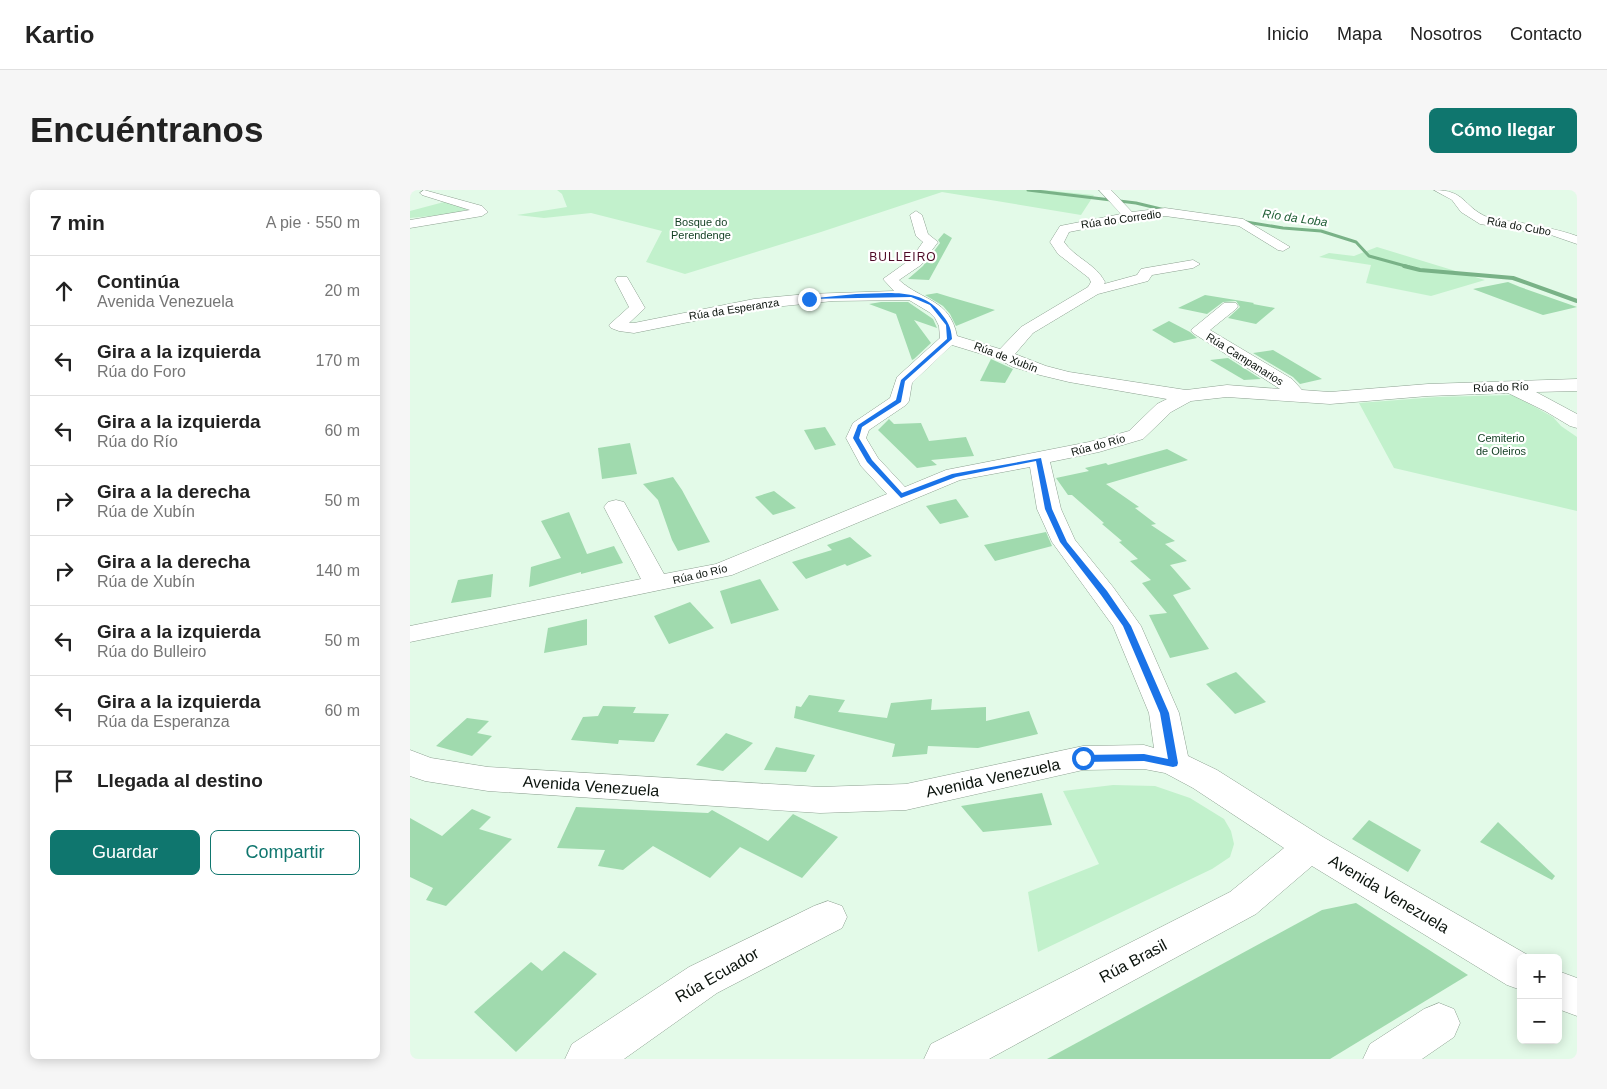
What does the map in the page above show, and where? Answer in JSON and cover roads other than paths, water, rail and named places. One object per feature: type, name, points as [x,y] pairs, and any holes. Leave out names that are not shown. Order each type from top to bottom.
[{"type":"street","points":[[1104,190],[1129,216]]},
{"type":"street","name":"Rúa do Cubo","points":[[1440,190],[1456,198],[1465,209],[1484,221],[1553,232],[1577,240]]},
{"type":"street","points":[[410,224],[482,212],[478,209],[426,193]]},
{"type":"street","name":"Rúa do Corredio","points":[[1094,290],[1098,282],[1095,276],[1063,251],[1057,242],[1064,229],[1129,216],[1165,212],[1243,223],[1283,247]]},
{"type":"street","points":[[901,496],[870,461],[856,438],[860,426],[899,401],[903,381],[949,339],[948,325],[931,304],[895,285],[890,279],[916,262],[926,246],[931,242],[922,236],[916,215]]},
{"type":"street","points":[[1004,355],[1027,330],[1094,290],[1134,282],[1143,278],[1146,272],[1193,264]]},
{"type":"street","name":"Rúa da Esperanza","points":[[622,280],[636,308],[617,325],[622,328],[638,328],[703,313],[758,304],[856,295],[912,295]]},
{"type":"street","name":"Rúa Campanarios","points":[[1230,306],[1199,330],[1285,383],[1297,396]]},
{"type":"street","name":"Rúa de Xubín","points":[[949,339],[1004,355],[1019,363],[1050,373],[1186,396]]},
{"type":"street","name":"Rúa do Río","points":[[410,634],[723,570],[954,475],[1092,448],[1136,435],[1164,408],[1186,396],[1227,391],[1330,398],[1428,390],[1577,385]]},
{"type":"street","points":[[1510,386],[1577,422]]},
{"type":"street","points":[[1039,459],[1049,509],[1064,542],[1127,626],[1164,713],[1173,763]]},
{"type":"street","name":"Rúa do Río","points":[[616,507],[656,584]]},
{"type":"street","name":"Avenida Venezuela","points":[[410,762],[425,769],[488,779],[820,800],[906,797],[1083,758],[1144,757],[1173,763],[1205,779],[1310,846],[1517,970]]},
{"type":"street","name":"Rúa Brasil","points":[[946,1059],[1243,903],[1310,846]]},
{"type":"street","name":"Rúa Ecuador","points":[[587,1059],[703,980],[828,917]]},
{"type":"street","points":[[1562,991],[1577,998]]},
{"type":"street","points":[[1385,1059],[1439,1023]]},
{"type":"waterway","name":"Río da Loba","points":[[1028,190],[1136,203],[1165,210]]},
{"type":"waterway","name":"Río da Loba","points":[[1240,221],[1283,228],[1321,231],[1356,242],[1369,256],[1409,267]]},
{"type":"waterway","name":"Río da Loba","points":[[1404,266],[1420,270],[1513,278],[1577,301]]},
{"type":"district","name":"BULLEIRO","points":[[903,257]]},
{"type":"park label","name":"Bosque do Perendenge","points":[[701,228]]},
{"type":"park label","name":"Cemiterio de Oleiros","points":[[1501,444]]}]
